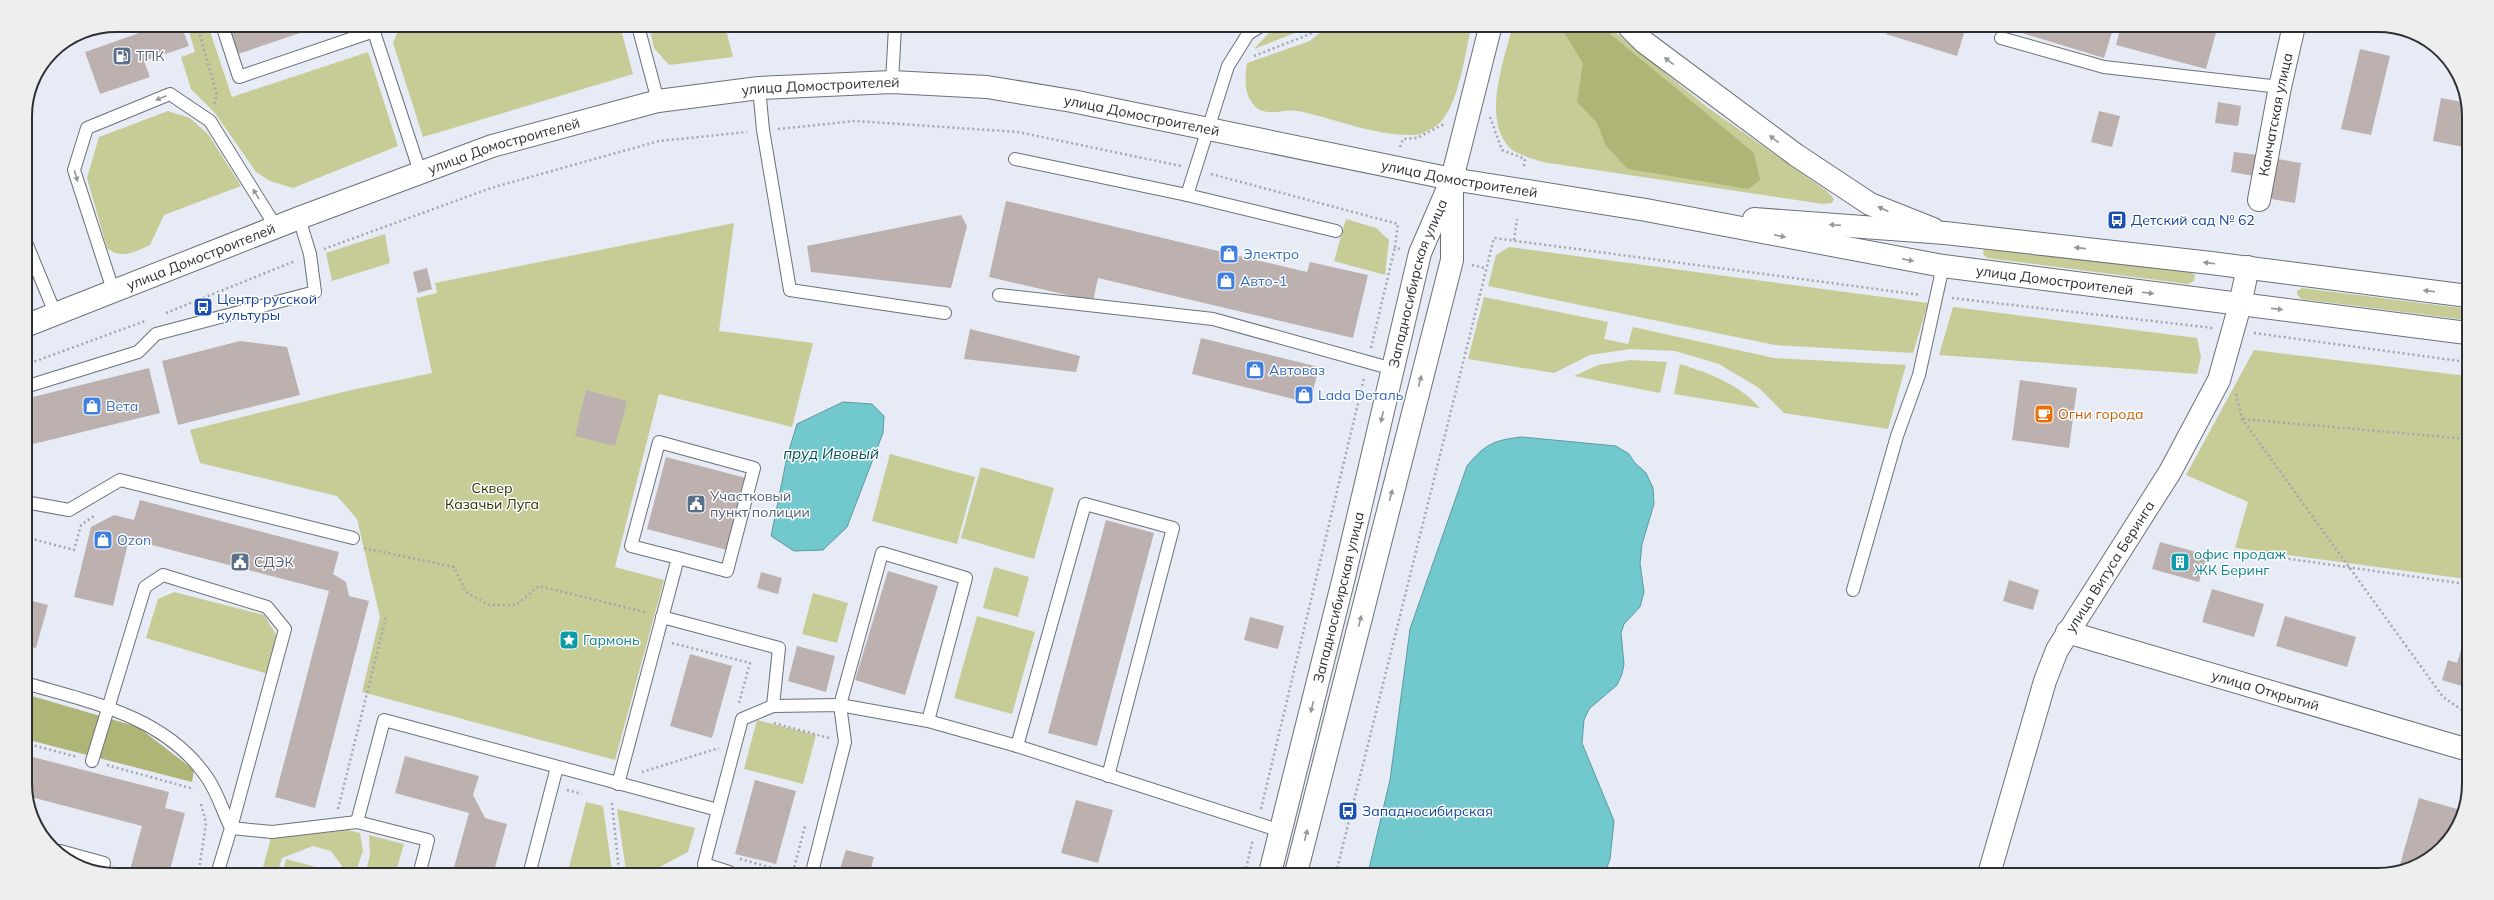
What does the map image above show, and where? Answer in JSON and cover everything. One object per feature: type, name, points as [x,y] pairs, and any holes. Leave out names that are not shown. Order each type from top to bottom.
[{"type":"main road","points":[[1452,179],[1489,32]]},
{"type":"main road","points":[[1634,32],[1644,42],[1796,155],[1870,204],[1901,218],[1945,233]]},
{"type":"main road","name":"Камчатская улица","points":[[2259,200],[2280,87],[2293,32]]},
{"type":"main road","name":"улица Домостроителей","points":[[32,323],[299,218],[492,146],[658,101],[759,88],[892,82],[988,87],[1207,128],[1452,179],[1646,210],[1943,266],[2462,332]]},
{"type":"main road","name":"Западносибирская улица","points":[[1271,868],[1420,253],[1452,179]]},
{"type":"main road","name":"Западносибирская улица","points":[[1297,868],[1452,260],[1452,179]]},
{"type":"main road","name":"улица Домостроителей","points":[[1646,210],[1945,233],[2248,267],[2462,295]]},
{"type":"main road","name":"улица Витуса Беринга","points":[[1991,868],[2051,664],[2067,632],[2170,472],[2219,380],[2240,305],[2248,267]]},
{"type":"main road","name":"улица Открытий","points":[[2067,632],[2462,748]]},
{"type":"lane","points":[[224,32],[239,77],[362,32]]},
{"type":"lane","points":[[374,32],[420,172]]},
{"type":"lane","points":[[640,32],[658,101]]},
{"type":"lane","points":[[892,82],[895,32]]},
{"type":"lane","points":[[1187,195],[1207,128],[1228,66],[1246,32]]},
{"type":"lane","points":[[2001,38],[2104,67],[2280,87]]},
{"type":"lane","points":[[759,88],[763,130],[790,290],[945,313]]},
{"type":"lane","points":[[113,290],[74,170],[87,128],[170,94],[210,121],[276,227]]},
{"type":"lane","points":[[1015,159],[1187,195],[1336,231]]},
{"type":"lane","points":[[32,385],[138,352],[156,334],[315,292],[310,254],[299,218]]},
{"type":"lane","points":[[32,257],[55,314]]},
{"type":"lane","points":[[1853,590],[1897,436],[1919,375],[1943,266]]},
{"type":"lane","points":[[999,295],[1213,319],[1393,368]]},
{"type":"lane","points":[[659,442],[754,468],[727,571],[678,558],[631,546],[659,442]]},
{"type":"lane","points":[[32,503],[69,510],[120,480],[353,538]]},
{"type":"lane","points":[[1017,746],[1085,504],[1172,528],[1108,776]]},
{"type":"lane","points":[[813,868],[845,742],[840,706],[882,553],[966,578],[928,721]]},
{"type":"lane","points":[[618,784],[678,558]]},
{"type":"lane","points":[[92,761],[106,706],[145,587],[163,575],[267,606],[286,629],[219,868]]},
{"type":"lane","points":[[662,617],[779,648],[773,706]]},
{"type":"lane","points":[[32,685],[106,706],[145,722],[176,743],[202,772],[231,828]]},
{"type":"lane","points":[[716,868],[704,864],[742,719],[773,706],[840,706],[928,721],[1017,746],[1281,831]]},
{"type":"lane","points":[[357,822],[384,720],[718,810]]},
{"type":"lane","points":[[531,868],[557,767]]},
{"type":"lane","points":[[231,828],[272,832],[357,822],[428,840],[421,868]]},
{"type":"lane","points":[[68,853],[104,863],[103,867]]},
{"type":"path","points":[[199,32],[217,95],[210,121]]},
{"type":"path","points":[[1228,66],[1312,32]]},
{"type":"path","points":[[1487,110],[1502,150],[1525,159],[1524,166]]},
{"type":"path","points":[[1400,147],[1402,139],[1417,138],[1443,125],[1446,120]]},
{"type":"path","points":[[161,315],[310,254],[491,188],[651,143],[855,121],[1018,132],[1194,169],[1398,224],[1395,247],[1246,868]]},
{"type":"path","points":[[1514,240],[1517,219]]},
{"type":"path","points":[[1337,868],[1485,268],[1494,238],[1936,297],[2232,331],[2462,361]]},
{"type":"path","points":[[1395,247],[1402,249]]},
{"type":"path","points":[[32,362],[147,320]]},
{"type":"path","points":[[2235,391],[2242,419],[2443,697],[2462,710]]},
{"type":"path","points":[[2242,419],[2462,439]]},
{"type":"path","points":[[32,539],[74,550],[81,525],[99,512]]},
{"type":"path","points":[[362,548],[454,568],[466,592],[489,605],[516,605],[539,586],[662,617]]},
{"type":"path","points":[[2234,551],[2462,583]]},
{"type":"path","points":[[337,812],[386,617]]},
{"type":"path","points":[[670,649],[672,642],[750,663],[738,708]]},
{"type":"path","points":[[769,722],[829,738],[827,745]]},
{"type":"path","points":[[32,745],[198,790]]},
{"type":"path","points":[[623,762],[635,774],[722,747]]},
{"type":"path","points":[[199,868],[206,823],[198,790],[202,772]]},
{"type":"path","points":[[612,803],[619,868]]},
{"type":"path","points":[[794,868],[807,820]]},
{"type":"path","points":[[738,859],[772,868]]},
{"type":"green space","points":[[189,32],[210,32],[232,97],[368,52],[398,146],[293,188],[270,181],[256,172],[215,113],[191,89],[181,57],[195,52]]},
{"type":"green space","points":[[622,32],[633,74],[423,137],[393,43],[397,33]]},
{"type":"green space","points":[[650,32],[727,32],[733,57],[669,65],[654,48]]},
{"type":"green space","points":[[1272,32],[1297,32],[1254,49],[1269,33]]},
{"type":"green space","points":[[1320,32],[1470,32],[1460,81],[1450,108],[1444,119],[1434,128],[1416,135],[1399,135],[1370,130],[1293,110],[1270,112],[1259,110],[1248,96],[1245,80],[1247,63],[1310,41]]},
{"type":"green space","points":[[1511,32],[1615,32],[1707,107],[1827,191],[1834,199],[1832,203],[1823,204],[1542,162],[1522,155],[1511,149],[1502,137],[1497,123],[1497,90]]},
{"type":"green space","points":[[1564,32],[1608,32],[1754,153],[1760,180],[1748,189],[1628,169],[1606,146],[1597,123],[1577,102],[1583,63]]},
{"type":"green space","points":[[168,111],[190,118],[208,134],[241,186],[164,215],[150,245],[128,254],[118,254],[112,252],[107,248],[87,178],[99,137]]},
{"type":"green space","points":[[1346,219],[1376,228],[1389,240],[1385,275],[1334,261]]},
{"type":"green space","name":"Сквер Казачьи Луга","points":[[734,223],[719,331],[813,343],[792,427],[659,394],[615,567],[664,580],[615,760],[362,692],[380,617],[357,519],[337,496],[200,463],[190,430],[347,391],[432,373],[416,298],[437,293],[435,283]]},
{"type":"green space","points":[[385,234],[390,263],[332,281],[326,253]]},
{"type":"green space","points":[[1509,247],[1928,303],[1913,353],[1775,345],[1488,286],[1496,255]]},
{"type":"green space","points":[[1984,248],[2190,272],[2195,275],[2194,281],[2188,284],[1987,258],[1983,254]]},
{"type":"green space","points":[[2302,288],[2462,308],[2462,319],[2301,299],[2297,294],[2297,291]]},
{"type":"green space","points":[[1484,297],[1608,322],[1604,339],[1628,344],[1633,327],[1774,358],[1906,365],[1888,429],[1784,413],[1759,388],[1719,364],[1675,351],[1630,349],[1590,355],[1554,373],[1468,359]]},
{"type":"green space","points":[[1953,307],[2197,338],[2201,357],[2197,374],[1939,355]]},
{"type":"green space","points":[[2254,350],[2462,375],[2462,578],[2235,548],[2248,502],[2186,475]]},
{"type":"green space","points":[[1631,360],[1667,362],[1660,393],[1574,376],[1598,365]]},
{"type":"green space","points":[[1680,364],[1723,380],[1742,392],[1760,408],[1674,394]]},
{"type":"green space","points":[[890,454],[975,477],[957,544],[872,521]]},
{"type":"green space","points":[[981,467],[1054,488],[1034,559],[961,538]]},
{"type":"green space","points":[[994,567],[1029,577],[1018,617],[983,608]]},
{"type":"green space","points":[[174,592],[264,615],[277,636],[268,674],[146,638],[158,599]]},
{"type":"green space","points":[[813,593],[848,603],[837,643],[802,634]]},
{"type":"green space","points":[[977,616],[1035,632],[1012,714],[954,698]]},
{"type":"green space","points":[[32,696],[138,727],[194,770],[192,782],[32,741]]},
{"type":"green space","points":[[757,720],[816,735],[803,784],[744,769]]},
{"type":"green space","points":[[586,802],[603,806],[612,868],[569,868]]},
{"type":"green space","points":[[617,809],[695,828],[688,852],[658,868],[626,868]]},
{"type":"green space","points":[[348,830],[360,833],[363,851],[357,868],[342,868],[342,866],[331,851],[313,846],[282,858],[279,868],[263,868],[271,838]]},
{"type":"green space","points":[[369,835],[404,844],[397,868],[367,868],[370,855]]},
{"type":"green space","points":[[286,859],[320,868],[284,868]]},
{"type":"water","name":"пруд Ивовый","points":[[843,402],[872,404],[884,416],[883,433],[847,527],[823,550],[794,551],[771,536],[787,457],[797,424]]},
{"type":"water","points":[[1522,437],[1616,446],[1629,454],[1634,462],[1646,473],[1653,488],[1654,504],[1642,544],[1640,563],[1644,592],[1640,607],[1624,624],[1621,633],[1624,664],[1622,674],[1617,685],[1589,709],[1584,720],[1582,743],[1614,821],[1610,859],[1607,868],[1369,868],[1390,780],[1410,629],[1467,466],[1485,448],[1491,444]]},
{"type":"building","name":"ТПК","points":[[142,32],[184,32],[189,46],[144,61],[150,77],[100,94],[85,52]]},
{"type":"building","points":[[228,32],[303,32],[235,55]]},
{"type":"building","points":[[1887,32],[1964,32],[1957,56],[1886,34]]},
{"type":"building","points":[[2019,32],[2112,32],[2104,58]]},
{"type":"building","points":[[2119,32],[2216,32],[2206,69],[2116,45]]},
{"type":"building","points":[[2360,49],[2390,56],[2371,135],[2341,129]]},
{"type":"building","points":[[2441,98],[2460,102],[2462,110],[2462,147],[2433,141]]},
{"type":"building","points":[[2218,102],[2241,106],[2238,126],[2215,123]]},
{"type":"building","points":[[2099,111],[2120,116],[2112,147],[2091,142]]},
{"type":"building","points":[[2234,152],[2257,155],[2254,176],[2231,172]]},
{"type":"building","points":[[2278,159],[2301,163],[2295,203],[2271,199]]},
{"type":"building","points":[[1006,201],[1307,272],[1310,262],[1368,275],[1353,338],[1098,278],[1093,301],[989,277]]},
{"type":"building","points":[[961,215],[967,226],[951,288],[811,272],[807,246]]},
{"type":"building","points":[[427,268],[432,289],[418,293],[413,272]]},
{"type":"building","points":[[970,329],[1080,356],[1076,372],[964,359]]},
{"type":"building","name":"Автоваз","points":[[1201,338],[1319,367],[1310,403],[1192,374]]},
{"type":"building","points":[[240,341],[287,347],[300,395],[178,425],[162,361]]},
{"type":"building","name":"Вета","points":[[149,368],[160,413],[32,444],[32,397]]},
{"type":"building","name":"Огни города","points":[[2020,380],[2077,388],[2069,448],[2012,440]]},
{"type":"building","points":[[586,390],[627,401],[615,446],[575,436]]},
{"type":"building","name":"Участковый пункт полиции","points":[[666,457],[746,478],[727,550],[647,529]]},
{"type":"building","points":[[140,500],[339,552],[333,574],[346,582],[349,596],[369,601],[315,808],[275,797],[329,591],[129,539],[113,606],[74,597],[91,527],[114,515],[134,520]]},
{"type":"building","points":[[1106,520],[1154,533],[1097,746],[1048,733]]},
{"type":"building","name":"офис продаж ЖК Беринг","points":[[2160,542],[2207,555],[2199,582],[2152,569]]},
{"type":"building","points":[[888,571],[938,586],[905,695],[855,680]]},
{"type":"building","points":[[761,572],[782,578],[778,594],[757,588]]},
{"type":"building","points":[[2009,580],[2039,590],[2033,610],[2003,601]]},
{"type":"building","points":[[2212,589],[2264,604],[2254,637],[2202,622]]},
{"type":"building","points":[[32,601],[48,605],[36,648],[32,647]]},
{"type":"building","points":[[2285,616],[2356,637],[2347,667],[2276,646]]},
{"type":"building","points":[[1250,617],[1284,626],[1278,649],[1244,640]]},
{"type":"building","points":[[797,646],[835,656],[826,692],[788,681]]},
{"type":"building","points":[[2461,650],[2462,686],[2442,680],[2448,660],[2457,663]]},
{"type":"building","points":[[690,654],[732,666],[712,738],[670,726]]},
{"type":"building","points":[[405,756],[479,776],[473,795],[485,818],[507,824],[495,868],[454,868],[469,813],[395,793]]},
{"type":"building","points":[[32,757],[169,792],[165,808],[185,813],[171,868],[131,868],[142,826],[33,798]]},
{"type":"building","points":[[755,780],[796,791],[776,864],[735,854]]},
{"type":"building","points":[[2419,798],[2458,809],[2451,826],[2438,844],[2420,857],[2400,865]]},
{"type":"building","points":[[1076,800],[1113,810],[1098,863],[1061,853]]},
{"type":"building","points":[[846,850],[874,857],[871,868],[840,868]]},
{"type":"place","name":"ТПК","points":[[122,56]]},
{"type":"place","name":"Детский сад № 62","points":[[2117,220]]},
{"type":"place","name":"Электро","points":[[1229,254]]},
{"type":"place","name":"Авто-1","points":[[1226,281]]},
{"type":"place","name":"Центр русской культуры","points":[[203,307]]},
{"type":"place","name":"Автоваз","points":[[1255,370]]},
{"type":"place","name":"Lada Dеталь","points":[[1304,395]]},
{"type":"place","name":"Вета","points":[[92,406]]},
{"type":"place","name":"Огни города","points":[[2044,414]]},
{"type":"place","name":"Участковый пункт полиции","points":[[696,504]]},
{"type":"place","name":"Ozon","points":[[103,540]]},
{"type":"place","name":"СДЭК","points":[[240,562]]},
{"type":"place","name":"офис продаж ЖК Беринг","points":[[2180,562]]},
{"type":"place","name":"Гармонь","points":[[569,640]]},
{"type":"place","name":"Западносибирская","points":[[1348,811]]}]
